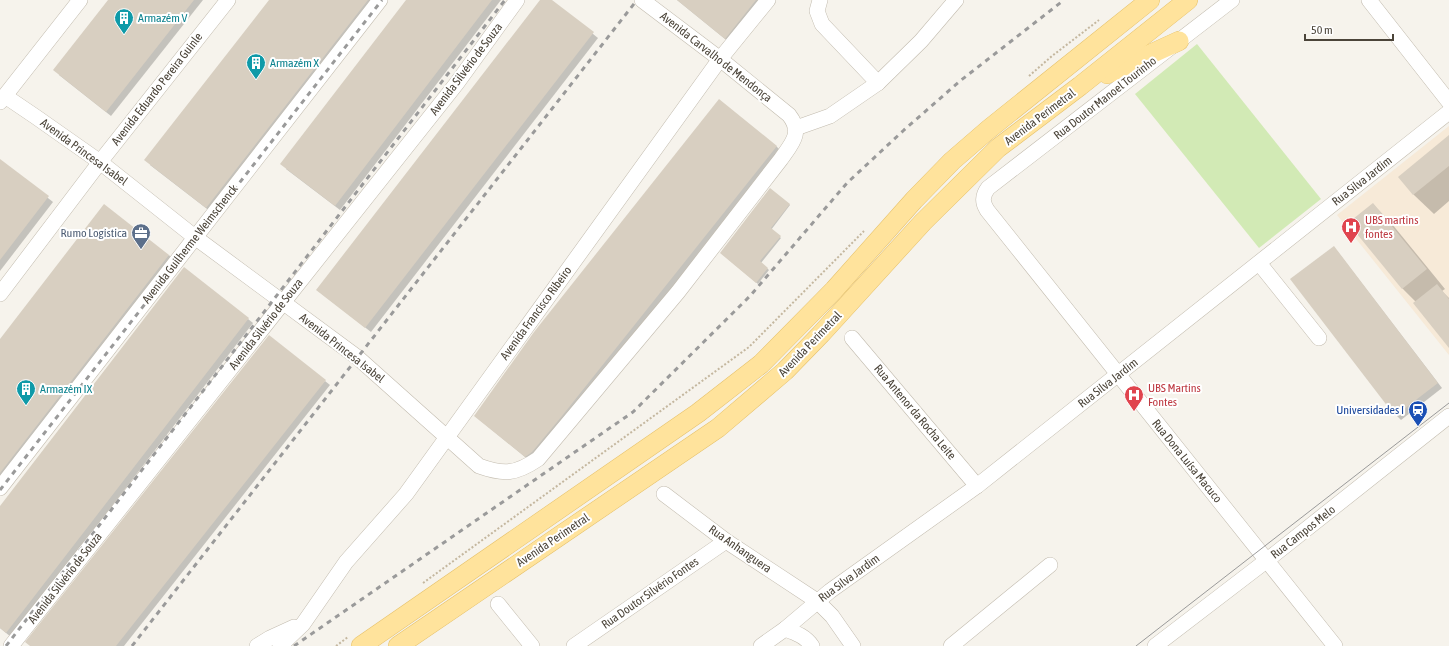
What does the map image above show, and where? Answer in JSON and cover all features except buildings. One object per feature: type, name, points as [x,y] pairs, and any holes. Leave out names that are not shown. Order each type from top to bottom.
[{"type":"main road","name":"Avenida Perimetral","points":[[355,641],[698,413],[761,364],[834,290],[914,200],[952,161],[989,128],[1150,0]]},
{"type":"main road","name":"Avenida Perimetral","points":[[398,646],[718,428],[785,371],[821,334],[923,222],[998,148],[1080,86],[1188,0]]},
{"type":"main road","points":[[1080,86],[1179,41]]},
{"type":"street","points":[[2,100],[80,0]]},
{"type":"street","name":"Avenida Eduardo Pereira Guinle","points":[[0,294],[100,162],[228,0]]},
{"type":"street","name":"Avenida Guilherme Weimschenck","points":[[0,488],[380,0]]},
{"type":"street","name":"Avenida Silvério de Souza","points":[[11,646],[457,83],[517,0]]},
{"type":"street","name":"Avenida Carvalho de Mendonça","points":[[642,0],[720,59],[792,122]]},
{"type":"street","name":"Avenida Francisco Ribeiro","points":[[280,646],[303,624],[346,562],[406,494],[720,59],[768,0]]},
{"type":"street","points":[[820,0],[817,11],[822,24],[878,83]]},
{"type":"street","points":[[792,122],[830,116],[878,83],[921,41],[956,0]]},
{"type":"street","name":"Rua Doutor Manoel Tourinho","points":[[983,199],[984,193],[988,188],[1232,0]]},
{"type":"street","points":[[1369,0],[1449,102]]},
{"type":"street","name":"Avenida Princesa Isabel","points":[[2,100],[36,117],[100,162],[196,237],[357,357],[479,466],[493,471],[510,472],[526,468],[538,459],[683,286],[781,159],[796,134],[792,122]]},
{"type":"street","name":"Rua Silva Jardim","points":[[761,646],[785,629],[817,601],[977,486],[1449,112]]},
{"type":"street","name":"Rua Dona Luísa Macuco","points":[[983,199],[987,210],[1335,646]]},
{"type":"street","points":[[1259,263],[1320,338]]},
{"type":"street","name":"Rua Antenor da Rocha Leite","points":[[852,338],[977,486]]},
{"type":"street","name":"Rua Campos Melo","points":[[1155,646],[1266,561],[1449,416]]},
{"type":"street","name":"Rua Anhanguera","points":[[664,494],[726,541],[817,601],[832,616],[853,646]]},
{"type":"street","name":"Rua Doutor Silvério Fontes","points":[[574,646],[726,541]]},
{"type":"street","points":[[951,646],[1050,565]]},
{"type":"street","points":[[498,604],[532,646]]},
{"type":"street","points":[[257,646],[287,630],[303,624]]},
{"type":"street","points":[[785,629],[801,635],[809,641],[812,646]]},
{"type":"path","points":[[1029,76],[1101,18]]},
{"type":"path","points":[[420,585],[749,347],[865,231]]},
{"type":"path","points":[[336,646],[355,641]]},
{"type":"shaded area","points":[[1449,126],[1449,355],[1337,215]]},
{"type":"green space","points":[[1197,44],[1321,199],[1259,248],[1135,94]]},
{"type":"tram line","points":[[1136,646],[1449,403]]},
{"type":"railway","points":[[0,490],[382,0]]},
{"type":"railway","points":[[6,646],[505,0]]},
{"type":"railway","points":[[132,646],[637,0]]},
{"type":"railway","points":[[294,646],[633,412],[750,296],[847,183],[960,81],[1064,0]]},
{"type":"place","name":"Armazém V","points":[[124,35]]},
{"type":"place","name":"Armazém X","points":[[256,80]]},
{"type":"place","name":"UBS martins fontes","points":[[1351,244]]},
{"type":"place","name":"Rumo Logística","points":[[141,250]]},
{"type":"place","name":"Armazém IX","points":[[26,406]]},
{"type":"place","name":"UBS Martins Fontes","points":[[1134,412]]},
{"type":"place","name":"Universidades I","points":[[1418,427]]}]
